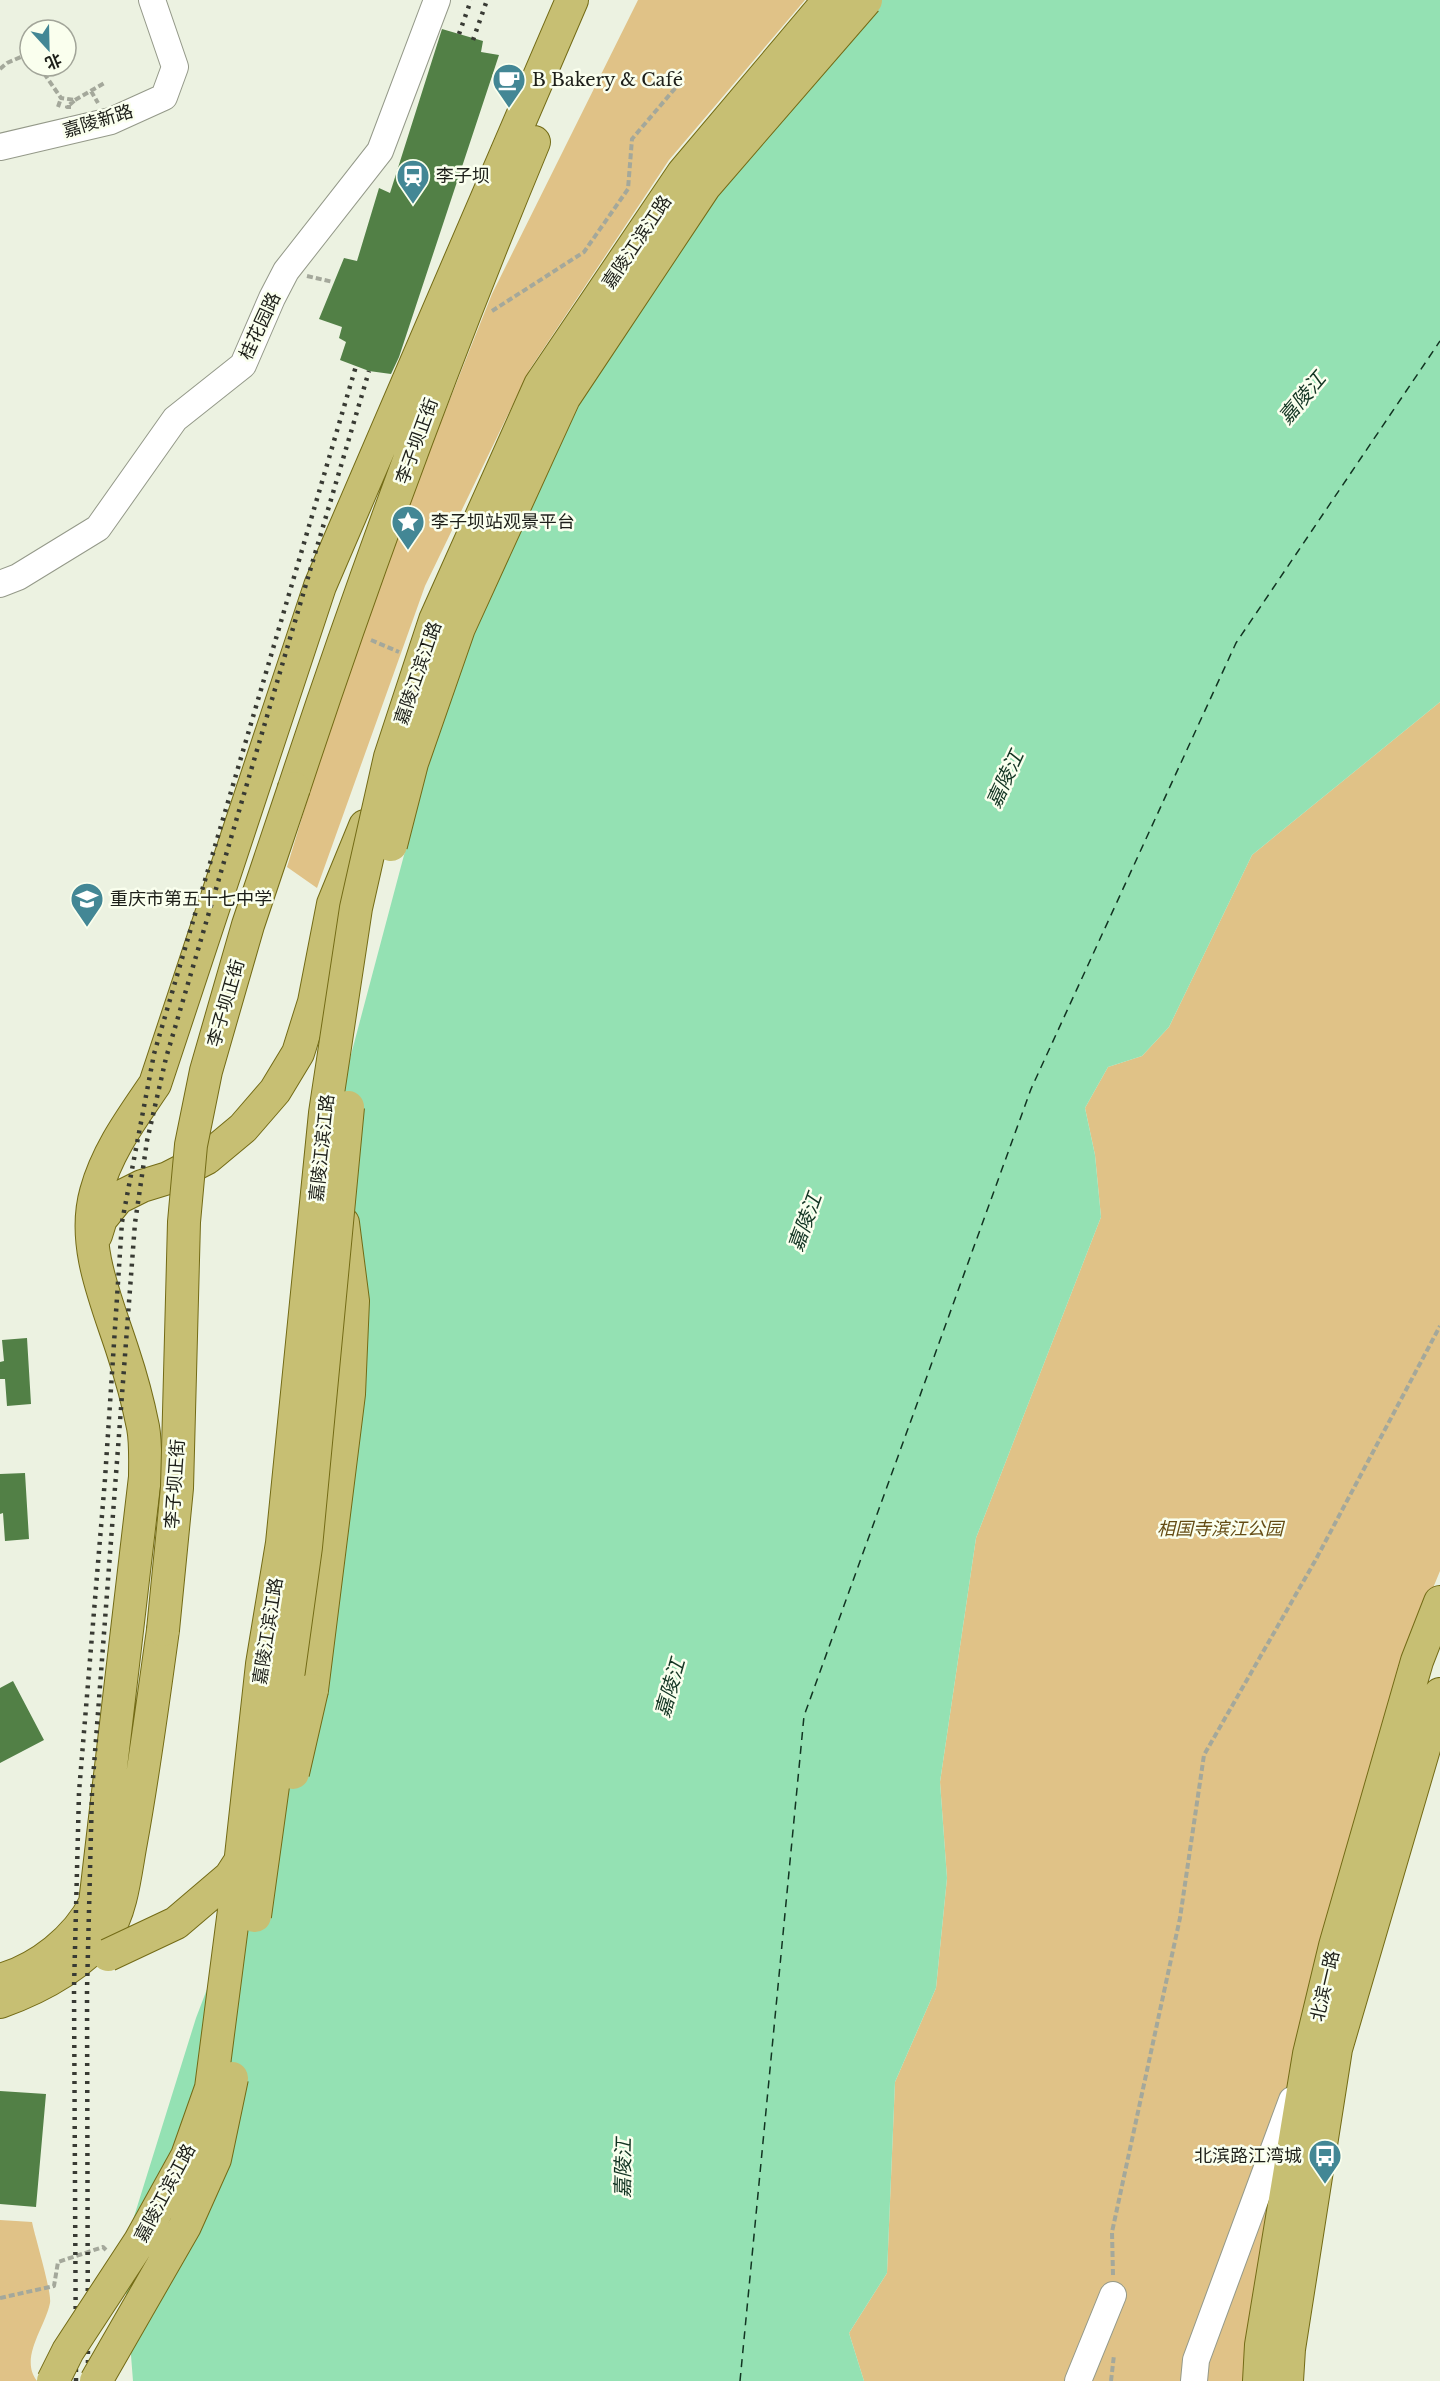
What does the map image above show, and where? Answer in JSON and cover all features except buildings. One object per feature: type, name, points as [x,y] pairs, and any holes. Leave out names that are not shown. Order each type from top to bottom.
[{"type":"main road","name":"李子坝正街","points":[[0,1980],[33,1967],[65,1942],[88,1917],[96,1903],[145,1477],[144,1429],[124,1353],[104,1296],[93,1244],[92,1223],[95,1193],[112,1149],[155,1084],[320,586],[572,0]]},
{"type":"main road","name":"李子坝正街","points":[[0,2002],[33,1990],[60,1974],[106,1932],[121,1898],[144,1770],[163,1630],[177,1488],[184,1222],[191,1145],[206,1071],[245,936],[327,687],[471,296],[584,20],[595,0]]},
{"type":"main road","name":"嘉陵江滨江路","points":[[53,2381],[69,2351],[140,2241],[188,2156],[211,2088],[241,1856],[262,1664],[282,1543],[325,1113],[356,908],[390,757],[435,620],[540,385],[683,173],[829,0]]},
{"type":"main road","name":"嘉陵江滨江路","points":[[96,2381],[185,2226],[215,2159],[231,2083],[306,1547],[346,1117],[372,917],[412,764],[459,628],[564,398],[705,186],[866,0]]},
{"type":"main road","points":[[93,1244],[101,1219],[118,1198],[142,1186],[168,1178],[207,1158],[243,1128],[275,1091],[298,1053],[314,1002],[333,904],[354,856],[390,757]]},
{"type":"main road","points":[[33,1990],[176,1923],[230,1877],[294,1771],[312,1690],[349,1394],[353,1301],[340,1198]]},
{"type":"main road","name":"北滨一路","points":[[1259,2381],[1261,2345],[1309,2054],[1335,1946],[1417,1661],[1440,1602]]},
{"type":"main road","name":"北滨一路","points":[[1287,2381],[1289,2349],[1336,2049],[1440,1694]]},
{"type":"street","name":"嘉陵新路","points":[[0,147],[111,121],[164,97],[174,67],[152,0]]},
{"type":"street","name":"桂花园路","points":[[0,584],[18,577],[98,528],[176,418],[243,365],[286,271],[380,151],[437,0]]},
{"type":"street","points":[[1194,2381],[1196,2360],[1309,2054]]},
{"type":"street","points":[[1078,2381],[1113,2295]]},
{"type":"path","points":[[0,69],[18,58]]},
{"type":"path","points":[[47,78],[60,98],[58,107]]},
{"type":"path","points":[[57,134],[62,120],[77,107],[67,107],[106,82]]},
{"type":"path","points":[[492,312],[584,252],[628,189],[632,139],[677,86]]},
{"type":"path","points":[[91,91],[100,106]]},
{"type":"path","points":[[60,98],[75,100]]},
{"type":"path","points":[[373,634],[371,642],[422,660]]},
{"type":"path","points":[[1113,2295],[1112,2232],[1180,1918],[1204,1755],[1315,1561],[1440,1326]]},
{"type":"path","points":[[0,2298],[54,2286],[58,2262],[103,2247],[112,2255]]},
{"type":"path","points":[[1112,2381],[1114,2352]]},
{"type":"green space","points":[[638,0],[805,0],[669,160],[530,369],[425,586],[317,888],[287,867],[363,617],[492,294]]},
{"type":"green space","name":"相国寺滨江公园","points":[[1440,702],[1440,1571],[1403,1661],[1247,2381],[864,2381],[849,2333],[887,2273],[895,2082],[936,1988],[947,1878],[940,1782],[976,1538],[1101,1217],[1095,1155],[1085,1108],[1108,1067],[1142,1056],[1169,1027],[1252,855]]},
{"type":"green space","points":[[0,2220],[32,2222],[46,2276],[50,2303],[35,2343],[31,2363],[32,2372],[37,2381],[0,2381]]},
{"type":"water","name":"嘉陵江","points":[[851,0],[1440,0],[1440,702],[1252,855],[1169,1027],[1142,1056],[1108,1067],[1085,1108],[1095,1155],[1101,1217],[976,1538],[940,1782],[947,1878],[936,1988],[895,2082],[887,2273],[849,2333],[864,2381],[133,2381],[123,2252],[196,2018],[332,1661],[301,1243],[425,776],[486,517]]},
{"type":"ferry route","points":[[740,2381],[804,1716],[1031,1089],[1236,643],[1440,341]]},
{"type":"railway","points":[[459,34],[471,0]]},
{"type":"railway","points":[[473,40],[487,0]]},
{"type":"railway","points":[[76,2381],[74,1988],[79,1792],[105,1479],[122,1222],[154,1054],[356,366]]},
{"type":"railway","points":[[88,2381],[87,1990],[92,1792],[135,1223],[147,1141],[166,1058],[369,371]]},
{"type":"place","name":"B Bakery & Café","points":[[509,109]]},
{"type":"place","name":"李子坝","points":[[413,205]]},
{"type":"place","name":"李子坝站观景平台","points":[[408,551]]},
{"type":"place","name":"重庆市第五十七中学","points":[[87,928]]},
{"type":"place","name":"北滨路江湾城","points":[[1325,2185]]}]
